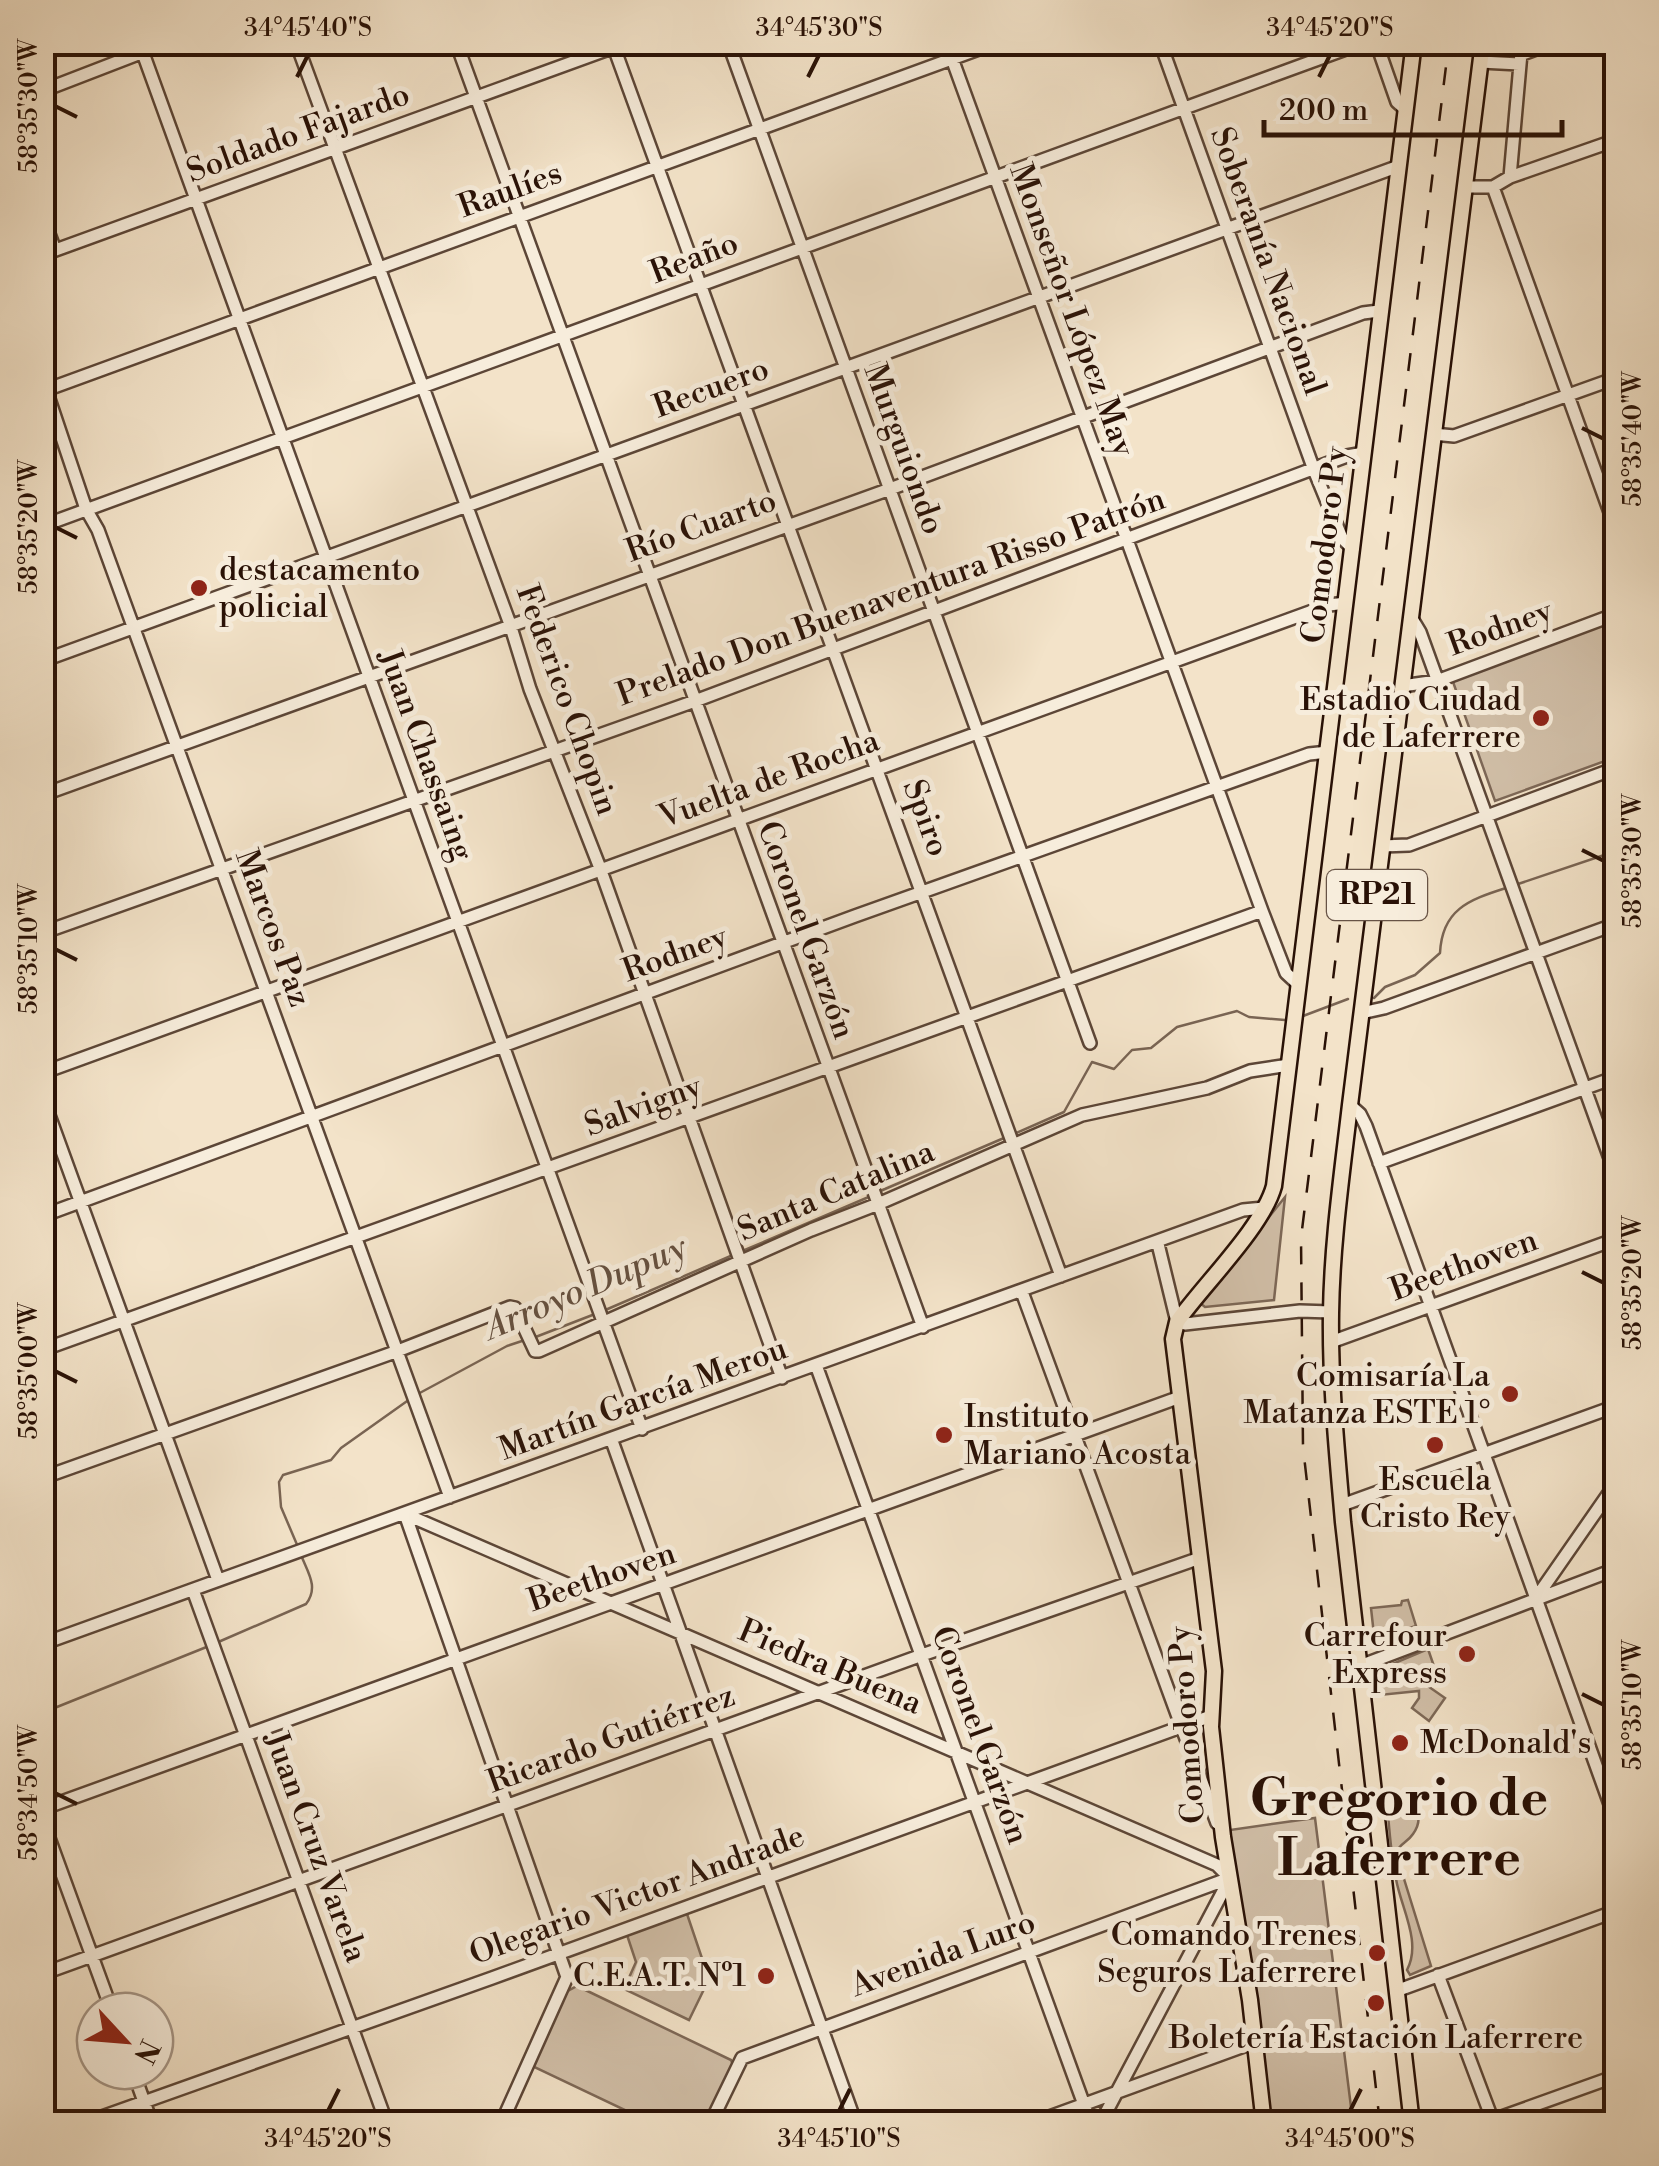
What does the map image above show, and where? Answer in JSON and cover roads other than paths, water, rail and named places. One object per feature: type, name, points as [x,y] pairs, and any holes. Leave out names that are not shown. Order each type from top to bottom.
[{"type":"main road","name":"Comodoro Py","points":[[1264,2124],[1223,1838],[1211,1716],[1214,1670],[1173,1339],[1177,1322],[1264,1208],[1274,1186],[1414,42]]},
{"type":"main road","name":"RP21","points":[[1412,2124],[1342,1505],[1331,1312],[1336,1224],[1350,1105],[1484,42]]},
{"type":"street","points":[[42,90],[140,48],[168,42]]},
{"type":"street","name":"Federico Chopin","points":[[296,42],[530,688],[646,994],[782,1378]]},
{"type":"street","name":"Coronel Garzón","points":[[456,42],[923,1328]]},
{"type":"street","name":"Soldado Fajardo","points":[[49,252],[628,42]]},
{"type":"street","name":"Murguiondo","points":[[728,42],[1090,1043]]},
{"type":"street","name":"Monseñor López May","points":[[946,42],[1216,788],[1286,974],[1300,985]]},
{"type":"street","name":"Raulíes","points":[[44,386],[240,319],[998,42]]},
{"type":"street","name":"Soberanía Nacional","points":[[1160,42],[1314,470],[1342,538],[1354,548]]},
{"type":"street","name":"Reaño","points":[[42,526],[1365,42]]},
{"type":"street","points":[[1376,42],[1397,102],[1406,110]]},
{"type":"street","points":[[1481,62],[1555,42]]},
{"type":"street","name":"Spiro","points":[[613,45],[1061,1276]]},
{"type":"street","name":"Juan Chassaing","points":[[140,48],[642,1429]]},
{"type":"street","points":[[1510,178],[1520,54]]},
{"type":"street","points":[[1466,187],[1493,187],[1616,140]]},
{"type":"street","name":"Recuero","points":[[42,660],[1399,166]]},
{"type":"street","points":[[1493,187],[1616,529]]},
{"type":"street","points":[[42,215],[49,252]]},
{"type":"street","name":"Río Cuarto","points":[[42,795],[890,489],[1363,312],[1379,311]]},
{"type":"street","points":[[1434,434],[1454,436],[1616,378]]},
{"type":"street","name":"Marcos Paz","points":[[44,386],[86,510],[98,530],[450,1497]]},
{"type":"street","name":"Prelado Don Buenaventura Risso Patrón","points":[[42,933],[555,752],[1126,537],[1364,453]]},
{"type":"street","name":"Vuelta de Rocha","points":[[42,1074],[1170,662],[1329,605],[1346,603]]},
{"type":"street","name":"Rodney","points":[[1402,686],[1436,681],[1616,614]]},
{"type":"street","points":[[1411,617],[1488,816],[1616,1175]]},
{"type":"street","name":"Rodney","points":[[42,1216],[1308,754],[1328,752]]},
{"type":"street","points":[[1382,846],[1409,845],[1616,768]]},
{"type":"street","name":"Salvigny","points":[[42,1350],[1262,910]]},
{"type":"street","points":[[1362,1012],[1384,1008],[1616,924]]},
{"type":"street","name":"Santa Catalina","points":[[42,1478],[510,1307],[515,1308],[538,1351],[740,1260],[1090,1112],[1181,1094],[1250,1071],[1289,1065]]},
{"type":"street","points":[[1379,1163],[1616,1077]]},
{"type":"street","points":[[42,1096],[218,1580]]},
{"type":"street","points":[[1350,1105],[1360,1114],[1379,1163],[1616,1821]]},
{"type":"street","name":"Martín García Merou","points":[[42,1644],[1158,1244],[1243,1210],[1264,1208]]},
{"type":"street","name":"Beethoven","points":[[1331,1342],[1616,1240]]},
{"type":"street","name":"Comodoro Py","points":[[1158,1244],[1177,1322]]},
{"type":"street","points":[[1022,1292],[1223,1838]]},
{"type":"street","points":[[1177,1322],[1300,1311],[1331,1312]]},
{"type":"street","name":"Coronel Garzón","points":[[816,1366],[1091,2124]]},
{"type":"street","name":"Beethoven","points":[[42,1809],[1180,1397]]},
{"type":"street","points":[[1342,1505],[1616,1406]]},
{"type":"street","points":[[612,1441],[856,2124]]},
{"type":"street","points":[[1536,1598],[1616,1483]]},
{"type":"street","points":[[405,1514],[567,1977],[500,2124]]},
{"type":"street","name":"Piedra Buena","points":[[405,1514],[1217,1865],[1230,1878]]},
{"type":"street","name":"Ricardo Gutiérrez","points":[[42,1974],[1200,1558]]},
{"type":"street","points":[[1360,1666],[1616,1569]]},
{"type":"street","name":"Juan Cruz Varela","points":[[192,1590],[387,2124]]},
{"type":"street","name":"Olegario Victor Andrade","points":[[82,2124],[1211,1716]]},
{"type":"street","points":[[42,1819],[105,1991]]},
{"type":"street","points":[[1100,2124],[1230,1878]]},
{"type":"street","name":"Avenida Luro","points":[[710,2124],[742,2058],[1230,1878]]},
{"type":"street","points":[[1396,1991],[1616,1912]]},
{"type":"street","points":[[1438,1975],[1489,2122],[1616,2076]]},
{"type":"street","points":[[1030,2124],[1255,2042]]},
{"type":"street","points":[[140,2091],[152,2124]]},
{"type":"waterway","points":[[1518,884],[1616,851]]},
{"type":"waterway","points":[[1374,998],[1385,987],[1415,975],[1440,953],[1446,926],[1460,909],[1506,888]]},
{"type":"waterway","name":"Arroyo Dupuy","points":[[1303,1016],[1348,999]]},
{"type":"waterway","name":"Arroyo Dupuy","points":[[1016,1133],[1064,1112],[1092,1062],[1114,1069],[1132,1050],[1151,1048],[1177,1027],[1237,1011],[1249,1017],[1285,1020]]},
{"type":"waterway","name":"Arroyo Dupuy","points":[[878,1192],[1004,1138]]},
{"type":"waterway","name":"Arroyo Dupuy","points":[[740,1252],[871,1196]]},
{"type":"waterway","name":"Arroyo Dupuy","points":[[603,1311],[733,1255]]},
{"type":"waterway","name":"Arroyo Dupuy","points":[[533,1338],[595,1314]]},
{"type":"waterway","name":"Arroyo Dupuy","points":[[416,1395],[525,1340]]},
{"type":"waterway","name":"Arroyo Dupuy","points":[[298,1547],[281,1507],[279,1482],[283,1475],[331,1460],[341,1448],[410,1399]]},
{"type":"waterway","name":"Arroyo Dupuy","points":[[216,1643],[306,1604],[312,1586],[301,1555]]},
{"type":"waterway","name":"Arroyo Dupuy","points":[[42,1713],[209,1646]]},
{"type":"railway","points":[[1380,2124],[1303,1447],[1301,1238],[1449,42]]},
{"type":"place","name":"destacamento policial","points":[[199,588]]},
{"type":"place","name":"Estadio Ciudad de Laferrere","points":[[1541,718]]},
{"type":"place","name":"Comisaría La Matanza ESTE 1°","points":[[1510,1394]]},
{"type":"place","name":"Instituto Mariano Acosta","points":[[944,1435]]},
{"type":"place","name":"Escuela Cristo Rey","points":[[1435,1445]]},
{"type":"place","name":"Carrefour Express","points":[[1467,1654]]},
{"type":"place","name":"McDonald's","points":[[1400,1743]]},
{"type":"place","name":"Comando Trenes Seguros Laferrere","points":[[1377,1953]]},
{"type":"place","name":"C.E.A.T. Nº1","points":[[766,1976]]},
{"type":"place","name":"Boletería Estación Laferrere","points":[[1376,2003]]},
{"type":"district","name":"Gregorio de Laferrere","points":[[1399,1829]]}]
